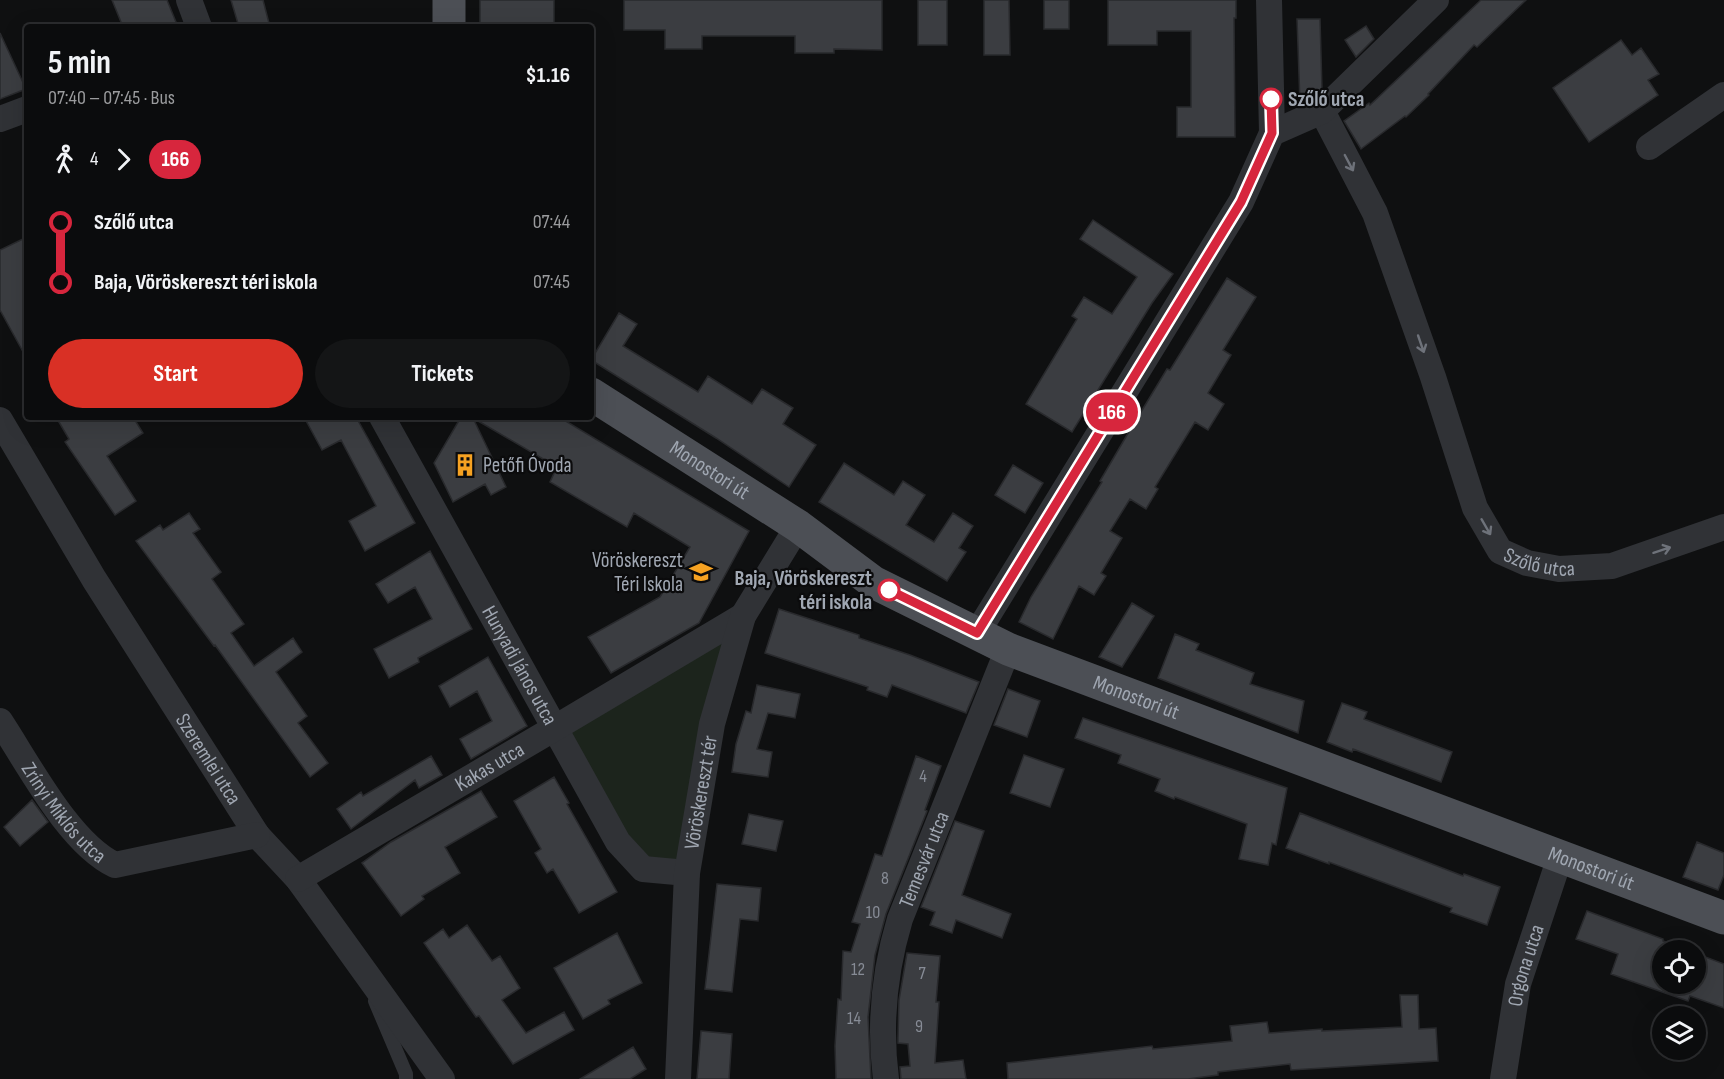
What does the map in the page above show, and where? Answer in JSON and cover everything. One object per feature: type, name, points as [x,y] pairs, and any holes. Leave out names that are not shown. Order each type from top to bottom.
[{"type":"main road","points":[[449,0],[449,24]]},
{"type":"main road","name":"Monostori út","points":[[594,396],[798,526],[873,582],[1008,649],[1724,918]]},
{"type":"street","points":[[189,0],[198,24]]},
{"type":"street","points":[[977,633],[1241,202],[1272,133],[1269,0]]},
{"type":"street","points":[[1272,133],[1322,111],[1436,0]]},
{"type":"street","points":[[1649,147],[1724,95]]},
{"type":"street","points":[[0,119],[24,110]]},
{"type":"street","name":"Szőlő utca","points":[[1322,111],[1375,213],[1433,377],[1475,508],[1500,551],[1527,563],[1558,569],[1612,566],[1724,527]]},
{"type":"street","name":"Szeremlei utca","points":[[0,420],[94,579],[257,835],[298,879],[442,1079]]},
{"type":"street","name":"Hunyadi János utca","points":[[384,420],[618,842],[643,869],[687,873]]},
{"type":"street","name":"Vöröskereszt tér","points":[[678,1079],[687,873],[712,724],[743,616],[798,526]]},
{"type":"street","name":"Kakas utca","points":[[298,879],[743,616]]},
{"type":"street","name":"Temesvár utca","points":[[886,1079],[883,1055],[883,1007],[890,953],[900,919],[1008,649]]},
{"type":"street","name":"Zrínyi Miklós utca","points":[[0,721],[68,826],[101,858],[116,865],[257,835]]},
{"type":"street","name":"Orgona utca","points":[[1503,1079],[1518,984],[1560,857]]},
{"type":"lane","points":[[359,965],[406,1074],[406,1079]]},
{"type":"shaded area","points":[[730,633],[687,873],[643,869],[569,731]]},
{"type":"building","points":[[112,0],[167,0],[177,24],[122,24]]},
{"type":"building","points":[[231,0],[263,0],[269,24],[238,24]]},
{"type":"building","points":[[480,0],[554,0],[554,24],[480,24]]},
{"type":"building","points":[[624,0],[882,0],[882,50],[834,49],[834,53],[795,53],[795,36],[702,36],[702,49],[665,49],[665,30],[624,30]]},
{"type":"building","points":[[918,0],[947,0],[947,45],[918,45]]},
{"type":"building","points":[[984,0],[1009,0],[1010,55],[984,55]]},
{"type":"building","points":[[1044,0],[1069,0],[1069,29],[1044,29]]},
{"type":"building","points":[[1108,0],[1236,0],[1236,18],[1234,18],[1235,137],[1177,137],[1177,107],[1191,107],[1191,31],[1157,31],[1157,45],[1108,45]]},
{"type":"building","points":[[1481,0],[1526,0],[1477,47],[1474,45],[1406,117],[1361,149],[1344,121],[1369,103],[1370,105]]},
{"type":"building","points":[[1297,19],[1320,19],[1322,90],[1300,103]]},
{"type":"building","points":[[1366,26],[1374,39],[1356,57],[1345,40]]},
{"type":"building","points":[[0,33],[24,85],[24,90],[0,99]]},
{"type":"building","points":[[1621,40],[1632,55],[1641,48],[1659,74],[1648,80],[1658,95],[1589,142],[1553,88]]},
{"type":"building","points":[[1093,220],[1173,274],[1152,303],[1072,432],[1026,404],[1077,319],[1072,316],[1084,297],[1112,314],[1137,277],[1080,239]]},
{"type":"building","points":[[24,238],[24,354],[0,310],[0,250]]},
{"type":"building","points":[[1227,278],[1256,297],[1223,350],[1231,355],[1208,393],[1224,404],[1208,430],[1195,422],[1155,487],[1158,489],[1146,509],[1130,499],[1110,531],[1122,538],[1101,573],[1106,576],[1094,595],[1079,586],[1053,639],[1019,622],[1031,597],[1102,482],[1100,481],[1127,435]]},
{"type":"building","points":[[619,313],[637,324],[623,346],[698,392],[708,376],[752,404],[762,389],[793,408],[783,424],[816,445],[789,487],[716,438],[594,362],[594,355]]},
{"type":"building","points":[[58,420],[135,420],[143,433],[107,456],[136,501],[115,515],[65,442],[69,439]]},
{"type":"building","points":[[306,420],[358,420],[415,523],[365,551],[349,521],[376,506],[341,440],[322,450]]},
{"type":"building","name":"Vöröskereszt Téri Iskola","points":[[459,420],[474,420],[506,487],[491,495],[485,484],[453,502],[434,463]]},
{"type":"building","name":"Vöröskereszt Téri Iskola","points":[[476,420],[564,420],[749,531],[699,623],[611,673],[588,637],[660,597],[690,547],[634,513],[627,527],[550,482],[557,467]]},
{"type":"building","points":[[844,463],[894,495],[903,481],[925,495],[906,525],[934,542],[953,513],[973,526],[959,548],[966,552],[947,581],[819,502]]},
{"type":"building","points":[[1013,465],[1043,483],[1025,513],[995,495]]},
{"type":"building","points":[[189,513],[200,529],[193,533],[221,572],[212,579],[244,624],[231,633],[254,666],[293,638],[302,652],[276,672],[307,716],[298,723],[328,763],[310,777],[215,645],[136,541],[160,525],[163,530]]},
{"type":"building","points":[[430,551],[472,629],[418,658],[419,662],[389,678],[374,649],[432,619],[415,587],[388,603],[376,584]]},
{"type":"building","points":[[1132,603],[1154,616],[1122,667],[1099,657]]},
{"type":"building","points":[[779,609],[859,635],[859,638],[979,682],[966,713],[892,685],[887,697],[867,690],[868,687],[765,653]]},
{"type":"building","points":[[1175,634],[1199,644],[1196,650],[1254,673],[1250,684],[1304,701],[1298,733],[1158,678]]},
{"type":"building","points":[[488,657],[527,726],[471,759],[460,739],[492,721],[477,691],[450,707],[439,686]]},
{"type":"building","points":[[757,685],[800,694],[795,718],[768,713],[757,749],[772,752],[768,777],[732,772],[736,744],[746,711],[751,713]]},
{"type":"building","points":[[1008,689],[1040,701],[1027,737],[994,725]]},
{"type":"building","points":[[1342,703],[1367,712],[1364,719],[1452,752],[1441,782],[1353,749],[1352,752],[1327,742]]},
{"type":"building","points":[[1083,718],[1287,788],[1276,845],[1272,843],[1268,865],[1239,859],[1247,824],[1155,791],[1160,779],[1118,763],[1121,755],[1075,738]]},
{"type":"building","points":[[1024,755],[1064,769],[1050,807],[1010,793]]},
{"type":"building","points":[[431,756],[442,775],[419,788],[415,780],[351,829],[337,809],[361,792],[363,796]]},
{"type":"building","points":[[916,756],[941,766],[925,810],[927,811],[886,914],[875,955],[868,1017],[871,1079],[836,1079],[835,1046],[838,999],[841,1000],[843,951],[851,952],[860,924],[852,922],[875,854],[882,856]]},
{"type":"building","points":[[554,777],[617,892],[579,913],[553,869],[547,873],[535,853],[541,849],[514,801]]},
{"type":"building","points":[[481,791],[497,817],[445,847],[460,873],[422,896],[424,899],[401,916],[362,863],[391,842]]},
{"type":"building","points":[[32,800],[48,822],[20,846],[4,827]]},
{"type":"building","points":[[1300,813],[1463,876],[1464,874],[1500,887],[1487,925],[1450,912],[1452,908],[1286,848]]},
{"type":"building","points":[[749,814],[783,821],[776,851],[742,844]]},
{"type":"building","points":[[955,821],[984,831],[962,895],[1011,914],[1002,938],[956,920],[952,933],[930,925],[935,912],[921,907]]},
{"type":"building","points":[[1697,842],[1724,853],[1724,875],[1718,890],[1683,877]]},
{"type":"building","points":[[717,884],[761,888],[758,921],[740,919],[732,992],[705,989]]},
{"type":"building","points":[[1587,911],[1663,939],[1652,940],[1652,988],[1611,974],[1618,954],[1576,939]]},
{"type":"building","points":[[467,925],[492,961],[500,956],[520,988],[502,1000],[526,1033],[564,1012],[574,1030],[513,1064],[479,1016],[476,1017],[424,943],[443,929],[449,938]]},
{"type":"building","points":[[617,933],[642,983],[608,1000],[610,1004],[583,1019],[554,968]]},
{"type":"building","points":[[907,953],[940,956],[936,1002],[939,1002],[935,1063],[963,1060],[966,1079],[901,1079],[900,1067],[910,1066],[908,1044],[898,1043],[899,1000]]},
{"type":"building","points":[[1706,957],[1724,964],[1724,1008],[1690,996],[1688,1001],[1668,994],[1706,994]]},
{"type":"building","points":[[1400,995],[1418,995],[1419,1029],[1436,1028],[1438,1061],[1291,1070],[1290,1064],[1218,1072],[1218,1075],[1188,1079],[1008,1079],[1007,1063],[1152,1046],[1153,1049],[1232,1041],[1230,1026],[1267,1022],[1269,1033],[1402,1027]]},
{"type":"building","points":[[701,1031],[732,1034],[729,1079],[697,1079]]},
{"type":"building","points":[[633,1047],[646,1069],[630,1079],[580,1079]]},
{"type":"bus line","name":"166","points":[[889,590],[977,633],[1241,202],[1272,133],[1271,99]]},
{"type":"place","name":"Szőlő utca","points":[[1271,99]]},
{"type":"place","name":"Petőfi Óvoda","points":[[465,465]]},
{"type":"place","name":"Vöröskereszt Téri Iskola","points":[[701,572]]},
{"type":"place","name":"Baja, Vöröskereszt téri iskola","points":[[889,590]]}]
